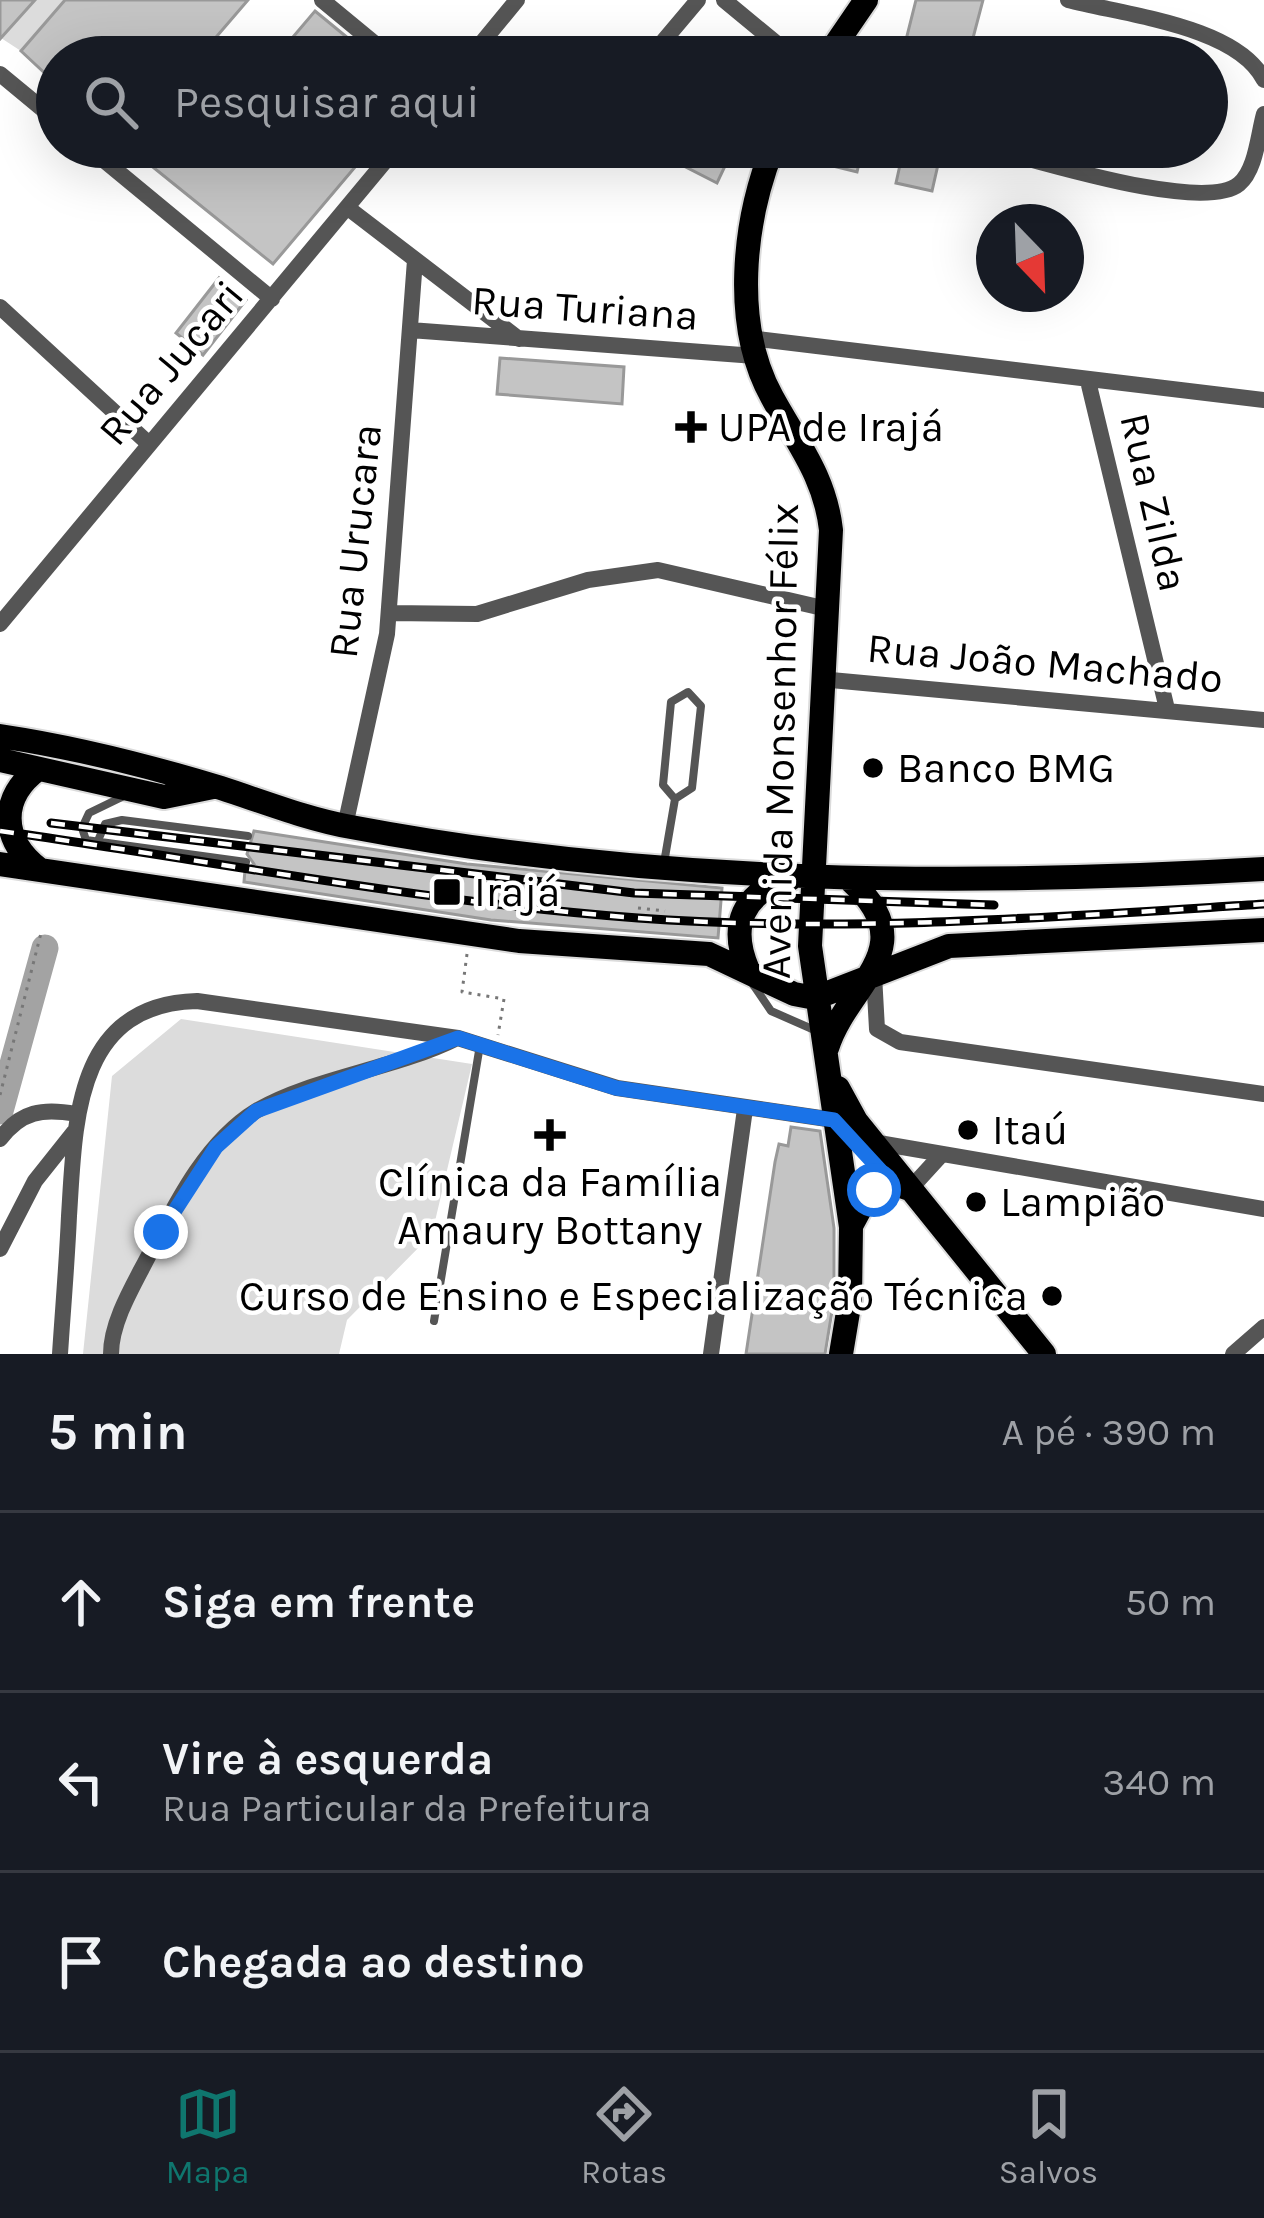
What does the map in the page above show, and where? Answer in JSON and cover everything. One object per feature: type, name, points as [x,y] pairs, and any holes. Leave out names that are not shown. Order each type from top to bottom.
[{"type":"main road","points":[[841,36],[866,0]]},
{"type":"main road","name":"Avenida Monsenhor Félix","points":[[769,168],[749,261],[752,347],[828,500],[827,609],[804,877],[815,998],[851,1226],[850,1300],[841,1354]]},
{"type":"main road","points":[[0,736],[215,787],[425,845],[851,880],[1053,880],[1264,869]]},
{"type":"main road","points":[[0,760],[141,793],[174,797],[215,787]]},
{"type":"main road","points":[[38,769],[15,786],[4,810],[8,839],[40,869]]},
{"type":"main road","points":[[0,864],[464,934],[701,952],[794,994],[815,998],[949,946],[1264,930]]},
{"type":"main road","points":[[748,970],[736,933],[745,906],[772,884],[804,877]]},
{"type":"main road","points":[[851,880],[879,913],[882,950],[874,975],[841,1012],[826,1052],[849,1112],[901,1186]]},
{"type":"main road","points":[[834,1120],[901,1186],[1044,1354]]},
{"type":"main road","points":[[851,1226],[865,1200],[901,1186]]},
{"type":"street","points":[[322,0],[366,36]]},
{"type":"street","points":[[487,36],[517,0]]},
{"type":"street","points":[[668,36],[698,0]]},
{"type":"street","points":[[724,0],[768,36]]},
{"type":"street","points":[[1067,0],[1207,36]]},
{"type":"street","points":[[1228,41],[1255,62],[1264,80]]},
{"type":"street","points":[[0,74],[36,104]]},
{"type":"street","points":[[1075,168],[1201,197],[1238,185],[1248,172],[1264,114]]},
{"type":"street","points":[[113,168],[272,299]]},
{"type":"street","name":"Rua Jucari","points":[[0,624],[380,168]]},
{"type":"street","points":[[348,208],[520,339]]},
{"type":"street","name":"Rua Urucara","points":[[345,826],[389,613],[415,260]]},
{"type":"street","points":[[0,307],[149,444]]},
{"type":"street","name":"Rua Turiana","points":[[410,330],[752,347],[1264,400]]},
{"type":"street","name":"Rua Zilda","points":[[1088,381],[1167,709]]},
{"type":"street","points":[[389,613],[477,614],[588,580],[658,570],[827,609]]},
{"type":"street","name":"Rua João Machado","points":[[820,679],[1264,720]]},
{"type":"street","points":[[874,975],[877,1029],[900,1042],[1264,1094]]},
{"type":"street","points":[[60,1354],[75,1123],[87,1076],[113,1034],[141,1011],[161,1004],[218,1004],[458,1038],[580,1080],[834,1120]]},
{"type":"street","points":[[111,1354],[115,1329],[161,1232],[199,1169],[233,1129],[281,1100],[390,1066],[458,1038]]},
{"type":"street","points":[[711,1354],[745,1109]]},
{"type":"street","points":[[0,1139],[21,1117],[37,1111],[75,1123]]},
{"type":"street","points":[[0,1249],[35,1180],[75,1123]]},
{"type":"street","points":[[873,1142],[1264,1208]]},
{"type":"street","points":[[901,1186],[942,1154]]},
{"type":"street","points":[[1233,1354],[1264,1327]]},
{"type":"lane","points":[[663,866],[675,800],[663,785],[671,702],[688,692],[701,706],[694,768],[689,795],[675,800]]},
{"type":"lane","points":[[141,793],[114,798],[88,813],[82,832],[98,843],[246,862]]},
{"type":"lane","points":[[98,843],[105,824],[122,820],[248,836]]},
{"type":"lane","points":[[748,970],[771,1011],[826,1052]]},
{"type":"lane","points":[[434,1321],[488,1046]]},
{"type":"path","points":[[638,908],[665,911]]},
{"type":"path","points":[[0,1095],[41,933]]},
{"type":"path","points":[[464,934],[468,946],[462,992],[503,999],[488,1046]]},
{"type":"shaded area","points":[[35,0],[65,0],[21,51],[1,38]]},
{"type":"shaded area","points":[[181,1019],[472,1064],[432,1234],[347,1320],[339,1354],[83,1354],[112,1076]]},
{"type":"building","points":[[0,0],[35,0],[0,39]]},
{"type":"building","points":[[65,0],[248,0],[217,36],[36,36],[36,65],[21,51]]},
{"type":"building","points":[[916,0],[983,0],[974,36],[907,36]]},
{"type":"building","points":[[315,11],[345,36],[294,36]]},
{"type":"building","points":[[154,168],[354,168],[273,264]]},
{"type":"building","points":[[688,168],[724,168],[717,183]]},
{"type":"building","points":[[899,168],[937,168],[932,191],[896,183]]},
{"type":"building","points":[[219,278],[246,300],[203,355],[176,333]]},
{"type":"building","points":[[500,358],[624,367],[622,404],[497,394]]},
{"type":"building","points":[[254,831],[467,864],[722,888],[718,938],[491,920],[244,882],[245,870],[254,864],[247,854]]},
{"type":"building","points":[[791,1127],[820,1131],[834,1228],[834,1299],[825,1354],[746,1354],[775,1162],[779,1144],[788,1146]]},
{"type":"waterway","points":[[0,1111],[45,948]]},
{"type":"railway","points":[[51,823],[634,893],[994,905]]},
{"type":"railway","points":[[0,831],[398,891],[638,918],[873,924],[1264,904]]},
{"type":"place","name":"UPA de Irajá","points":[[691,427]]},
{"type":"place","name":"Banco BMG","points":[[873,768]]},
{"type":"place","name":"Irajá","points":[[447,892]]},
{"type":"place","name":"Itaú","points":[[968,1130]]},
{"type":"place","name":"Clínica da Família Amaury Bottany","points":[[550,1135]]},
{"type":"place","name":"Lampião","points":[[976,1202]]},
{"type":"place","name":"Curso de Ensino e Especialização Técnica","points":[[1052,1296]]},
{"type":"route","points":[[161,1232],[216,1147],[256,1111],[458,1038],[616,1088],[834,1120],[892,1183],[874,1190]]}]
